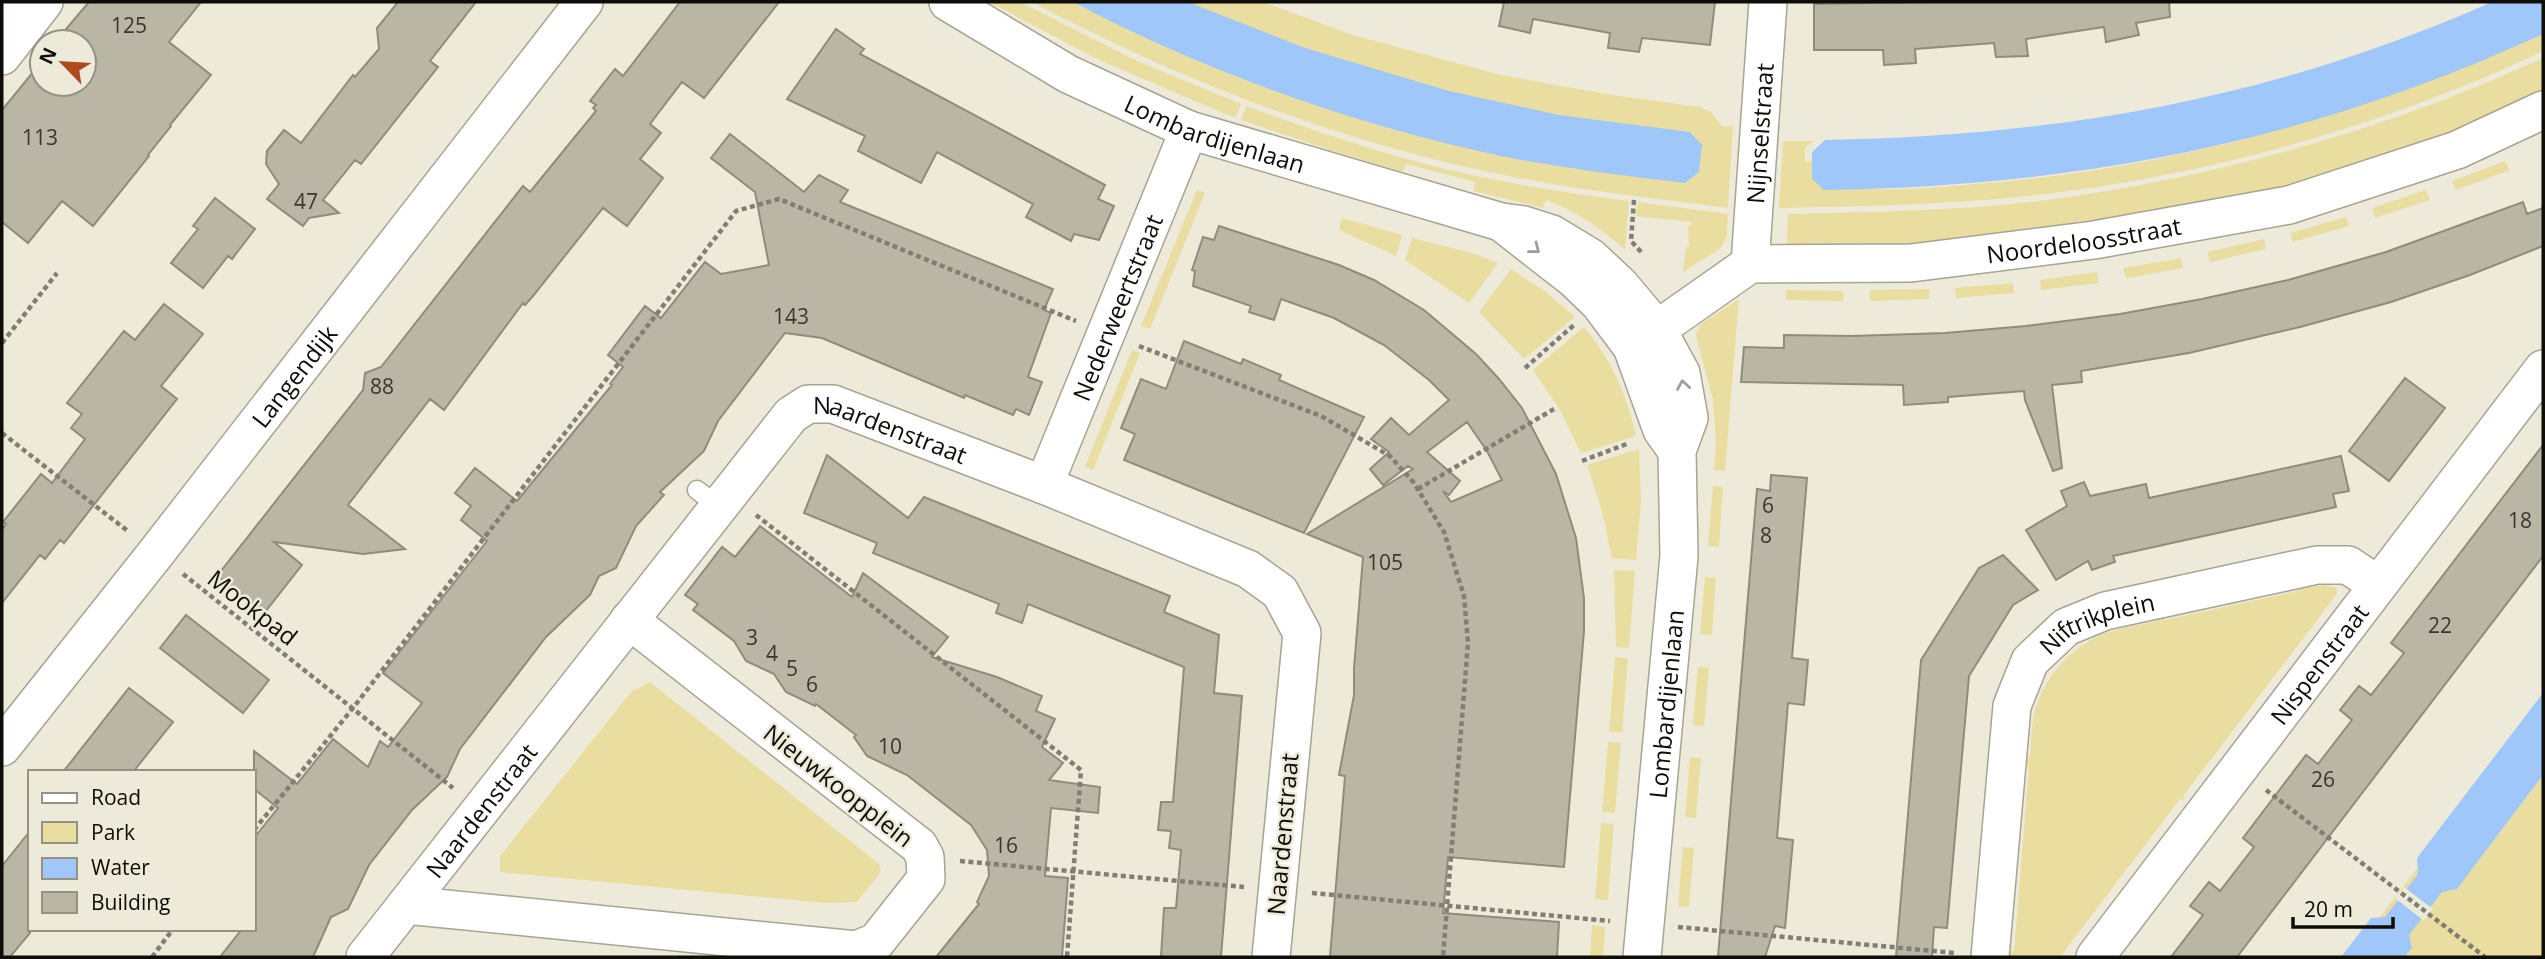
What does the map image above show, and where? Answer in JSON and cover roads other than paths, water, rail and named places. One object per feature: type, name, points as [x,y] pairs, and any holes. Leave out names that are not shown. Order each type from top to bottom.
[{"type":"street","name":"Langendijk","points":[[2,747],[584,2]]},
{"type":"street","name":"Lombardijenlaan","points":[[948,2],[1068,74],[1189,130],[1501,222],[1524,225],[1552,234],[1590,257],[1620,285],[1644,337],[1681,373],[1689,418],[1669,441],[1679,556],[1643,940]]},
{"type":"street","name":"Nijnselstraat","points":[[1749,264],[1768,2]]},
{"type":"street","points":[[2,56],[24,10]]},
{"type":"street","name":"Noordeloosstraat","points":[[1749,264],[1911,263],[2094,240],[2289,205],[2457,150],[2543,110]]},
{"type":"street","name":"Nederweertstraat","points":[[1044,485],[1189,130]]},
{"type":"street","points":[[1644,337],[1749,264]]},
{"type":"street","name":"Nispenstraat","points":[[2095,957],[2543,369]]},
{"type":"street","name":"Naardenstraat","points":[[365,957],[629,620],[714,497],[792,415],[808,404],[833,404],[1044,485],[1248,569],[1280,592],[1302,634],[1270,957]]},
{"type":"street","name":"Niftrikplein","points":[[1990,957],[2012,706],[2030,662],[2066,627],[2105,611],[2317,565],[2348,565],[2378,585]]},
{"type":"street","name":"Nieuwkoopplein","points":[[406,905],[856,950],[876,942],[926,879],[925,857],[919,846],[629,620]]},
{"type":"water","points":[[1073,2],[1188,2],[1305,48],[1449,91],[1559,115],[1690,132],[1702,145],[1699,172],[1685,183],[1593,171],[1501,156],[1391,129],[1227,73],[1174,51]]},
{"type":"water","points":[[2492,2],[2543,2],[2543,34],[2455,72],[2280,130],[2192,151],[2103,167],[2012,179],[1920,187],[1824,190],[1812,179],[1812,152],[1825,140],[1998,130],[2083,120],[2166,106],[2329,64]]},
{"type":"water","points":[[2543,693],[2543,775],[2457,889],[2442,892],[2409,935],[2412,948],[2404,957],[2341,957],[2371,918],[2385,917],[2418,874],[2417,858]]}]
